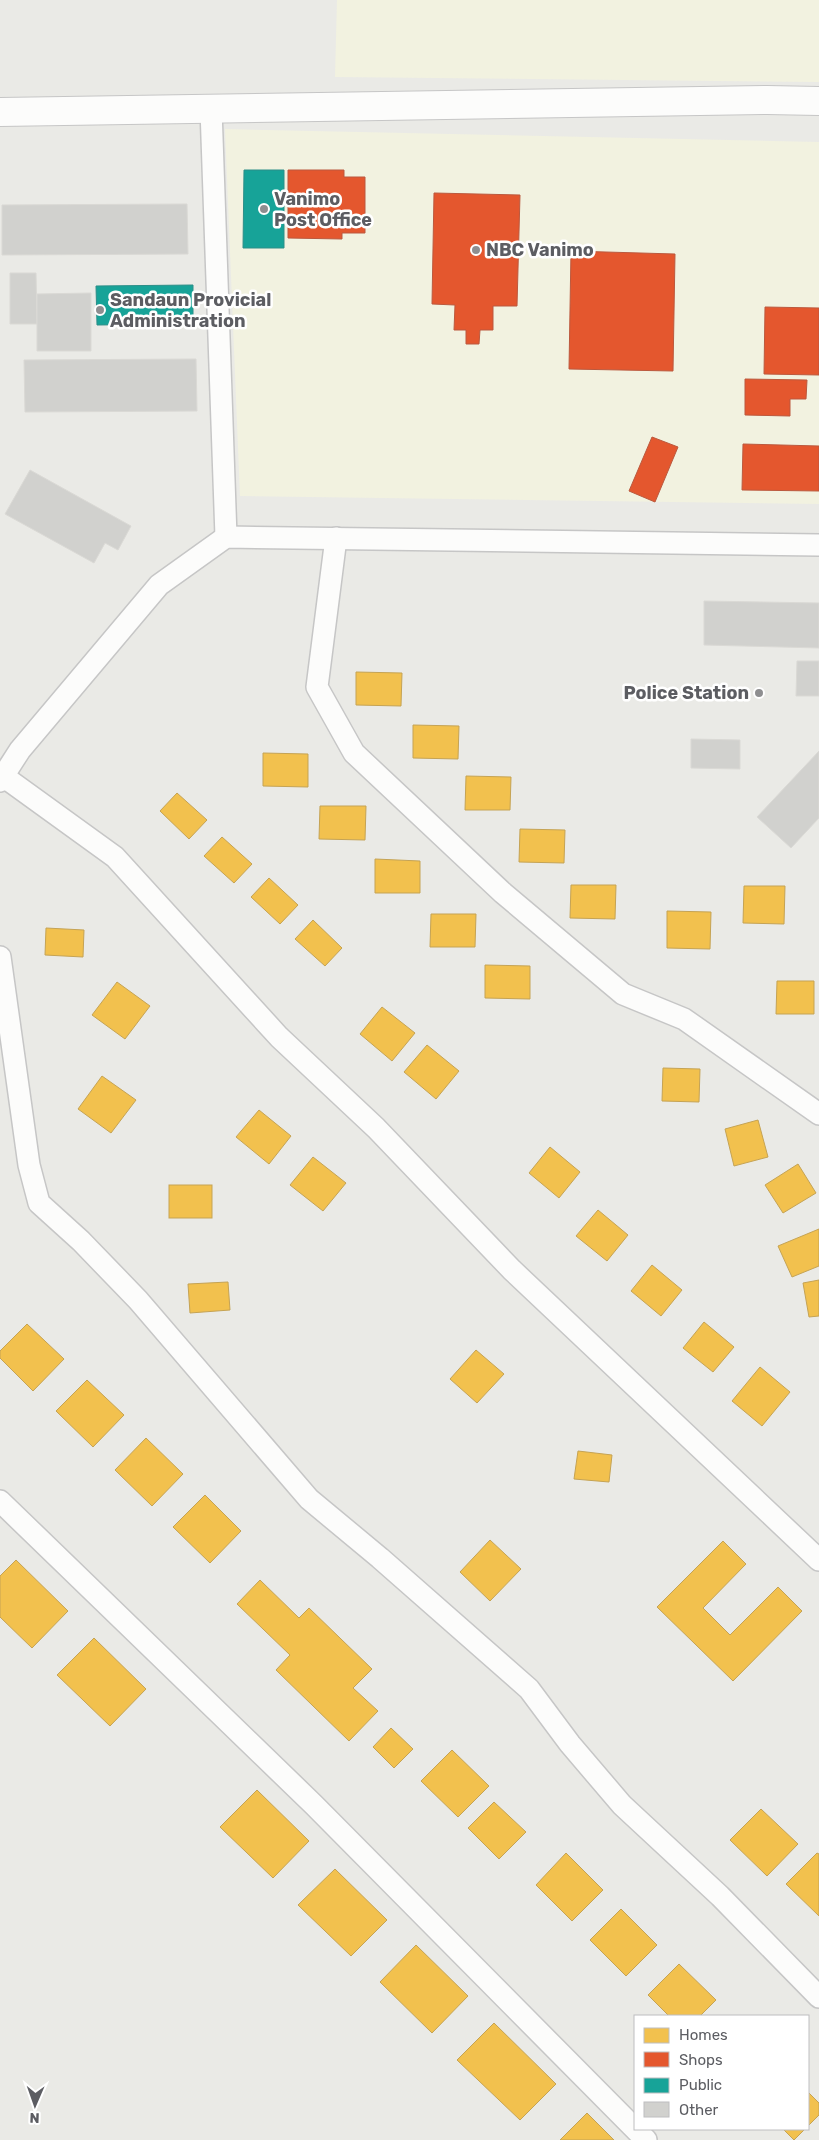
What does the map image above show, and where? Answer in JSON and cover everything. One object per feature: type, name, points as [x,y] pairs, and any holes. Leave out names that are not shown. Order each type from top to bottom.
[{"type":"street","points":[[0,112],[758,100],[819,101]]},
{"type":"street","points":[[211,110],[226,537]]},
{"type":"street","points":[[819,544],[226,537],[159,584],[20,750],[1,778],[115,857],[280,1037],[376,1128],[512,1270],[819,1560]]},
{"type":"street","points":[[336,538],[317,688],[354,754],[503,893],[623,994],[684,1019],[819,1114]]},
{"type":"street","points":[[0,957],[29,1165],[39,1203],[81,1241],[138,1300],[309,1499],[529,1689],[570,1744],[622,1805],[720,1896],[819,1997]]},
{"type":"street","points":[[0,1501],[314,1805],[634,2128]]},
{"type":"street","points":[[636,2130],[646,2140]]},
{"type":"shaded area","points":[[337,0],[819,0],[819,82],[335,77]]},
{"type":"shaded area","points":[[225,129],[819,142],[819,504],[240,496]]},
{"type":"building: Homes","points":[[356,672],[402,673],[401,706],[356,705]]},
{"type":"building: Homes","points":[[413,725],[459,726],[458,759],[413,758]]},
{"type":"building: Homes","points":[[263,753],[308,754],[308,787],[263,786]]},
{"type":"building: Homes","points":[[466,776],[511,777],[510,810],[465,810]]},
{"type":"building: Homes","points":[[177,793],[207,820],[189,839],[160,811]]},
{"type":"building: Homes","points":[[320,806],[366,806],[365,840],[319,839]]},
{"type":"building: Homes","points":[[520,829],[565,830],[564,863],[519,862]]},
{"type":"building: Homes","points":[[222,837],[252,864],[234,883],[204,856]]},
{"type":"building: Homes","points":[[375,859],[420,861],[420,893],[375,893]]},
{"type":"building: Homes","points":[[269,878],[298,905],[280,924],[251,897]]},
{"type":"building: Homes","points":[[571,885],[616,885],[615,919],[570,918]]},
{"type":"building: Homes","points":[[744,886],[785,886],[784,924],[743,923]]},
{"type":"building: Homes","points":[[667,911],[711,912],[710,949],[667,948]]},
{"type":"building: Homes","points":[[431,914],[476,914],[475,947],[430,947]]},
{"type":"building: Homes","points":[[313,920],[342,948],[325,966],[295,939]]},
{"type":"building: Homes","points":[[46,928],[84,930],[83,957],[45,955]]},
{"type":"building: Homes","points":[[485,965],[530,966],[530,999],[485,998]]},
{"type":"building: Homes","points":[[777,981],[814,981],[814,1014],[776,1014]]},
{"type":"building: Homes","points":[[117,982],[150,1006],[125,1039],[92,1015]]},
{"type":"building: Homes","points":[[382,1007],[415,1033],[392,1061],[360,1034]]},
{"type":"building: Homes","points":[[427,1045],[459,1071],[436,1099],[404,1072]]},
{"type":"building: Homes","points":[[663,1068],[700,1069],[699,1102],[662,1101]]},
{"type":"building: Homes","points":[[102,1076],[136,1100],[111,1133],[78,1109]]},
{"type":"building: Homes","points":[[259,1110],[291,1136],[269,1164],[236,1137]]},
{"type":"building: Homes","points":[[758,1120],[768,1157],[734,1166],[725,1129]]},
{"type":"building: Homes","points":[[550,1147],[580,1172],[559,1198],[529,1173]]},
{"type":"building: Homes","points":[[313,1157],[346,1183],[323,1211],[290,1185]]},
{"type":"building: Homes","points":[[798,1164],[816,1193],[783,1213],[765,1185]]},
{"type":"building: Homes","points":[[169,1185],[212,1185],[212,1218],[169,1218]]},
{"type":"building: Homes","points":[[598,1210],[628,1235],[607,1261],[576,1236]]},
{"type":"building: Homes","points":[[819,1229],[819,1266],[792,1277],[778,1246]]},
{"type":"building: Homes","points":[[652,1265],[682,1290],[661,1316],[631,1291]]},
{"type":"building: Homes","points":[[819,1280],[819,1316],[809,1317],[803,1283]]},
{"type":"building: Homes","points":[[228,1282],[230,1310],[190,1313],[188,1284]]},
{"type":"building: Homes","points":[[704,1322],[734,1347],[713,1372],[683,1348]]},
{"type":"building: Homes","points":[[27,1324],[64,1359],[33,1391],[0,1358],[0,1351]]},
{"type":"building: Homes","points":[[476,1350],[504,1374],[477,1403],[450,1379]]},
{"type":"building: Homes","points":[[760,1367],[790,1392],[762,1426],[732,1401]]},
{"type":"building: Homes","points":[[87,1380],[124,1415],[93,1447],[56,1411]]},
{"type":"building: Homes","points":[[146,1438],[183,1474],[152,1506],[115,1470]]},
{"type":"building: Homes","points":[[578,1451],[612,1455],[609,1482],[574,1479]]},
{"type":"building: Homes","points":[[205,1495],[241,1531],[210,1563],[173,1527]]},
{"type":"building: Homes","points":[[490,1540],[521,1569],[490,1601],[460,1572]]},
{"type":"building: Homes","points":[[723,1541],[746,1564],[703,1608],[730,1635],[778,1587],[802,1611],[733,1681],[657,1607]]},
{"type":"building: Homes","points":[[16,1560],[68,1611],[32,1648],[0,1617],[0,1576]]},
{"type":"building: Homes","points":[[260,1580],[299,1618],[309,1608],[372,1669],[353,1688],[378,1711],[349,1741],[276,1670],[290,1655],[237,1604]]},
{"type":"building: Homes","points":[[94,1638],[146,1689],[110,1726],[57,1675]]},
{"type":"building: Homes","points":[[391,1728],[413,1749],[394,1768],[373,1747]]},
{"type":"building: Homes","points":[[452,1750],[489,1786],[458,1817],[421,1781]]},
{"type":"building: Homes","points":[[257,1790],[309,1841],[273,1878],[220,1827]]},
{"type":"building: Homes","points":[[494,1802],[526,1832],[499,1859],[468,1828]]},
{"type":"building: Homes","points":[[761,1809],[798,1844],[767,1876],[730,1840]]},
{"type":"building: Homes","points":[[566,1853],[603,1890],[572,1921],[536,1885]]},
{"type":"building: Homes","points":[[817,1853],[819,1854],[819,1916],[786,1884]]},
{"type":"building: Homes","points":[[335,1869],[387,1920],[351,1956],[298,1905]]},
{"type":"building: Homes","points":[[621,1909],[657,1945],[626,1976],[590,1940]]},
{"type":"building: Homes","points":[[416,1945],[468,1996],[432,2033],[380,1982]]},
{"type":"building: Homes","points":[[679,1964],[716,2000],[701,2015],[668,2015],[648,1995]]},
{"type":"building: Homes","points":[[494,2023],[556,2084],[520,2120],[457,2060]]},
{"type":"building: Homes","points":[[809,2093],[819,2103],[819,2115],[809,2125]]},
{"type":"building: Homes","points":[[587,2113],[614,2140],[560,2140]]},
{"type":"building: Homes","points":[[784,2130],[804,2130],[794,2140]]},
{"type":"building: Shops","points":[[288,170],[344,170],[344,177],[365,177],[365,233],[342,233],[342,239],[288,238]]},
{"type":"building: Shops","name":"NBC Vanimo","points":[[434,193],[520,195],[517,306],[493,306],[493,330],[480,330],[479,344],[466,344],[466,330],[454,330],[455,305],[432,304]]},
{"type":"building: Shops","points":[[571,251],[675,254],[673,371],[569,369]]},
{"type":"building: Shops","points":[[765,307],[819,308],[819,375],[764,374]]},
{"type":"building: Shops","points":[[745,379],[807,380],[806,399],[790,399],[790,416],[745,415]]},
{"type":"building: Shops","points":[[652,437],[678,447],[655,502],[629,491]]},
{"type":"building: Shops","points":[[743,444],[819,446],[819,491],[742,490]]},
{"type":"building: Public","name":"Vanimo Post Office","points":[[244,170],[284,170],[284,248],[243,248]]},
{"type":"building: Public","points":[[193,285],[193,324],[97,325],[96,286]]},
{"type":"building: Other","points":[[187,204],[188,254],[2,255],[2,205]]},
{"type":"building: Other","points":[[10,273],[36,273],[37,324],[10,324]]},
{"type":"building: Other","points":[[91,293],[91,351],[37,351],[37,294]]},
{"type":"building: Other","points":[[196,359],[197,411],[25,412],[24,360]]},
{"type":"building: Other","points":[[30,470],[131,526],[118,550],[105,543],[94,563],[5,514]]},
{"type":"building: Other","points":[[704,601],[819,603],[819,648],[704,645]]},
{"type":"building: Other","points":[[797,661],[819,661],[819,696],[796,696]]},
{"type":"building: Other","points":[[691,739],[740,740],[740,769],[691,768]]},
{"type":"building: Other","points":[[819,751],[819,818],[791,848],[757,817]]},
{"type":"place","name":"Vanimo Post Office","points":[[264,209]]},
{"type":"place","name":"NBC Vanimo","points":[[476,250]]},
{"type":"place","name":"Sandaun Provicial Administration","points":[[100,310]]},
{"type":"place","name":"Police Station","points":[[759,693]]}]
